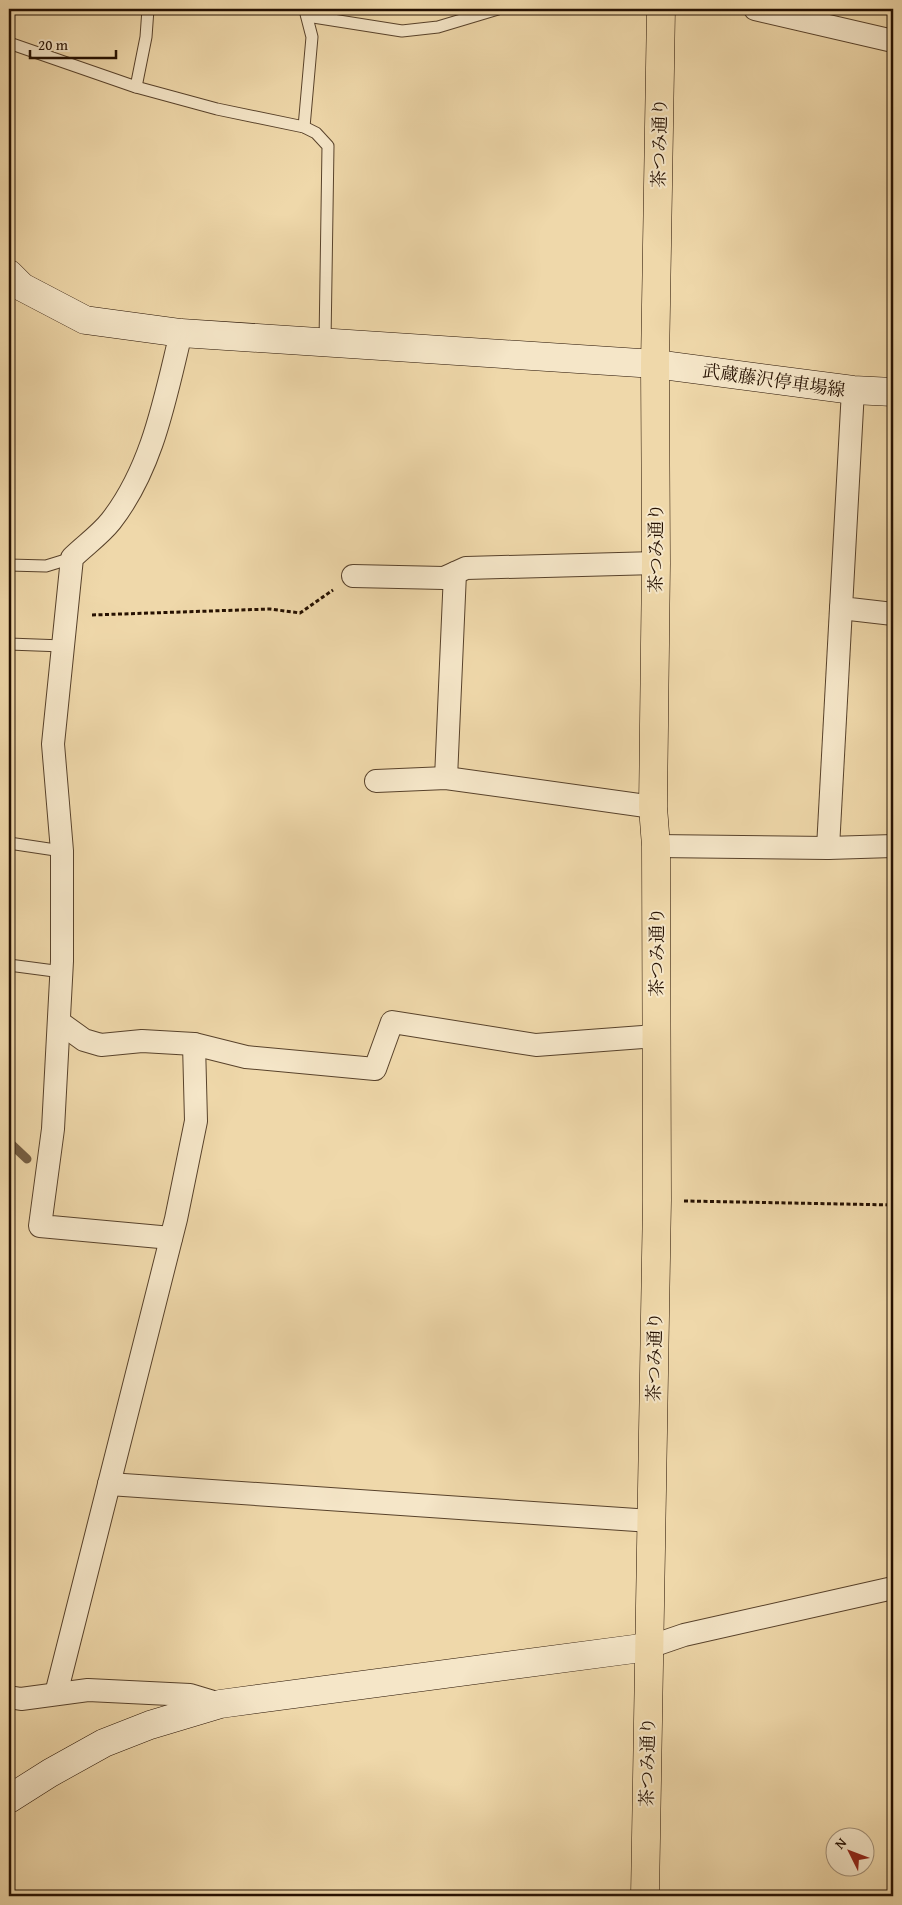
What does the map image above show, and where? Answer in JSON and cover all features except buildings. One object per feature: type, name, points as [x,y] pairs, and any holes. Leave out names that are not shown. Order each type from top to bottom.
[{"type":"main road","name":"茶つみ通り","points":[[645,1896],[657,1200],[656,846],[653,807],[656,563],[655,364],[660,9]]},
{"type":"street","points":[[755,9],[893,41]]},
{"type":"street","name":"武蔵藤沢停車場線","points":[[9,274],[22,287],[84,320],[181,333],[655,364],[852,390],[893,392]]},
{"type":"street","points":[[171,1238],[40,1226],[53,1129],[62,972],[62,851],[54,744],[72,558],[110,522],[140,473],[159,421],[181,333]]},
{"type":"street","points":[[828,848],[852,390]]},
{"type":"street","points":[[353,576],[444,578],[466,568],[656,563]]},
{"type":"street","points":[[446,778],[454,573]]},
{"type":"street","points":[[841,608],[893,614]]},
{"type":"street","points":[[376,781],[446,778],[653,807]]},
{"type":"street","points":[[656,846],[828,848],[893,846]]},
{"type":"street","points":[[59,1022],[84,1040],[102,1045],[142,1042],[194,1044],[246,1057],[376,1069],[392,1022],[536,1045],[656,1036]]},
{"type":"street","points":[[56,1694],[171,1238],[196,1121],[194,1044]]},
{"type":"street","points":[[109,1484],[651,1521]]},
{"type":"street","points":[[9,1799],[50,1773],[104,1743],[150,1725],[220,1704],[649,1647],[684,1635],[893,1588]]},
{"type":"street","points":[[9,1697],[21,1698],[88,1690],[190,1695],[220,1704]]},
{"type":"lane","points":[[136,87],[146,36],[148,9]]},
{"type":"lane","points":[[304,127],[312,37],[306,12],[402,31],[438,28],[498,9]]},
{"type":"lane","points":[[9,43],[136,87],[217,109],[304,127],[316,133],[328,146],[325,342]]},
{"type":"lane","points":[[9,565],[46,566],[72,558]]},
{"type":"lane","points":[[9,644],[63,646]]},
{"type":"lane","points":[[9,844],[62,851]]},
{"type":"lane","points":[[9,965],[62,972]]},
{"type":"path","points":[[66,616],[270,609],[300,613],[353,576]]},
{"type":"path","points":[[657,1200],[893,1205]]},
{"type":"waterway","points":[[9,1142],[27,1159]]}]
